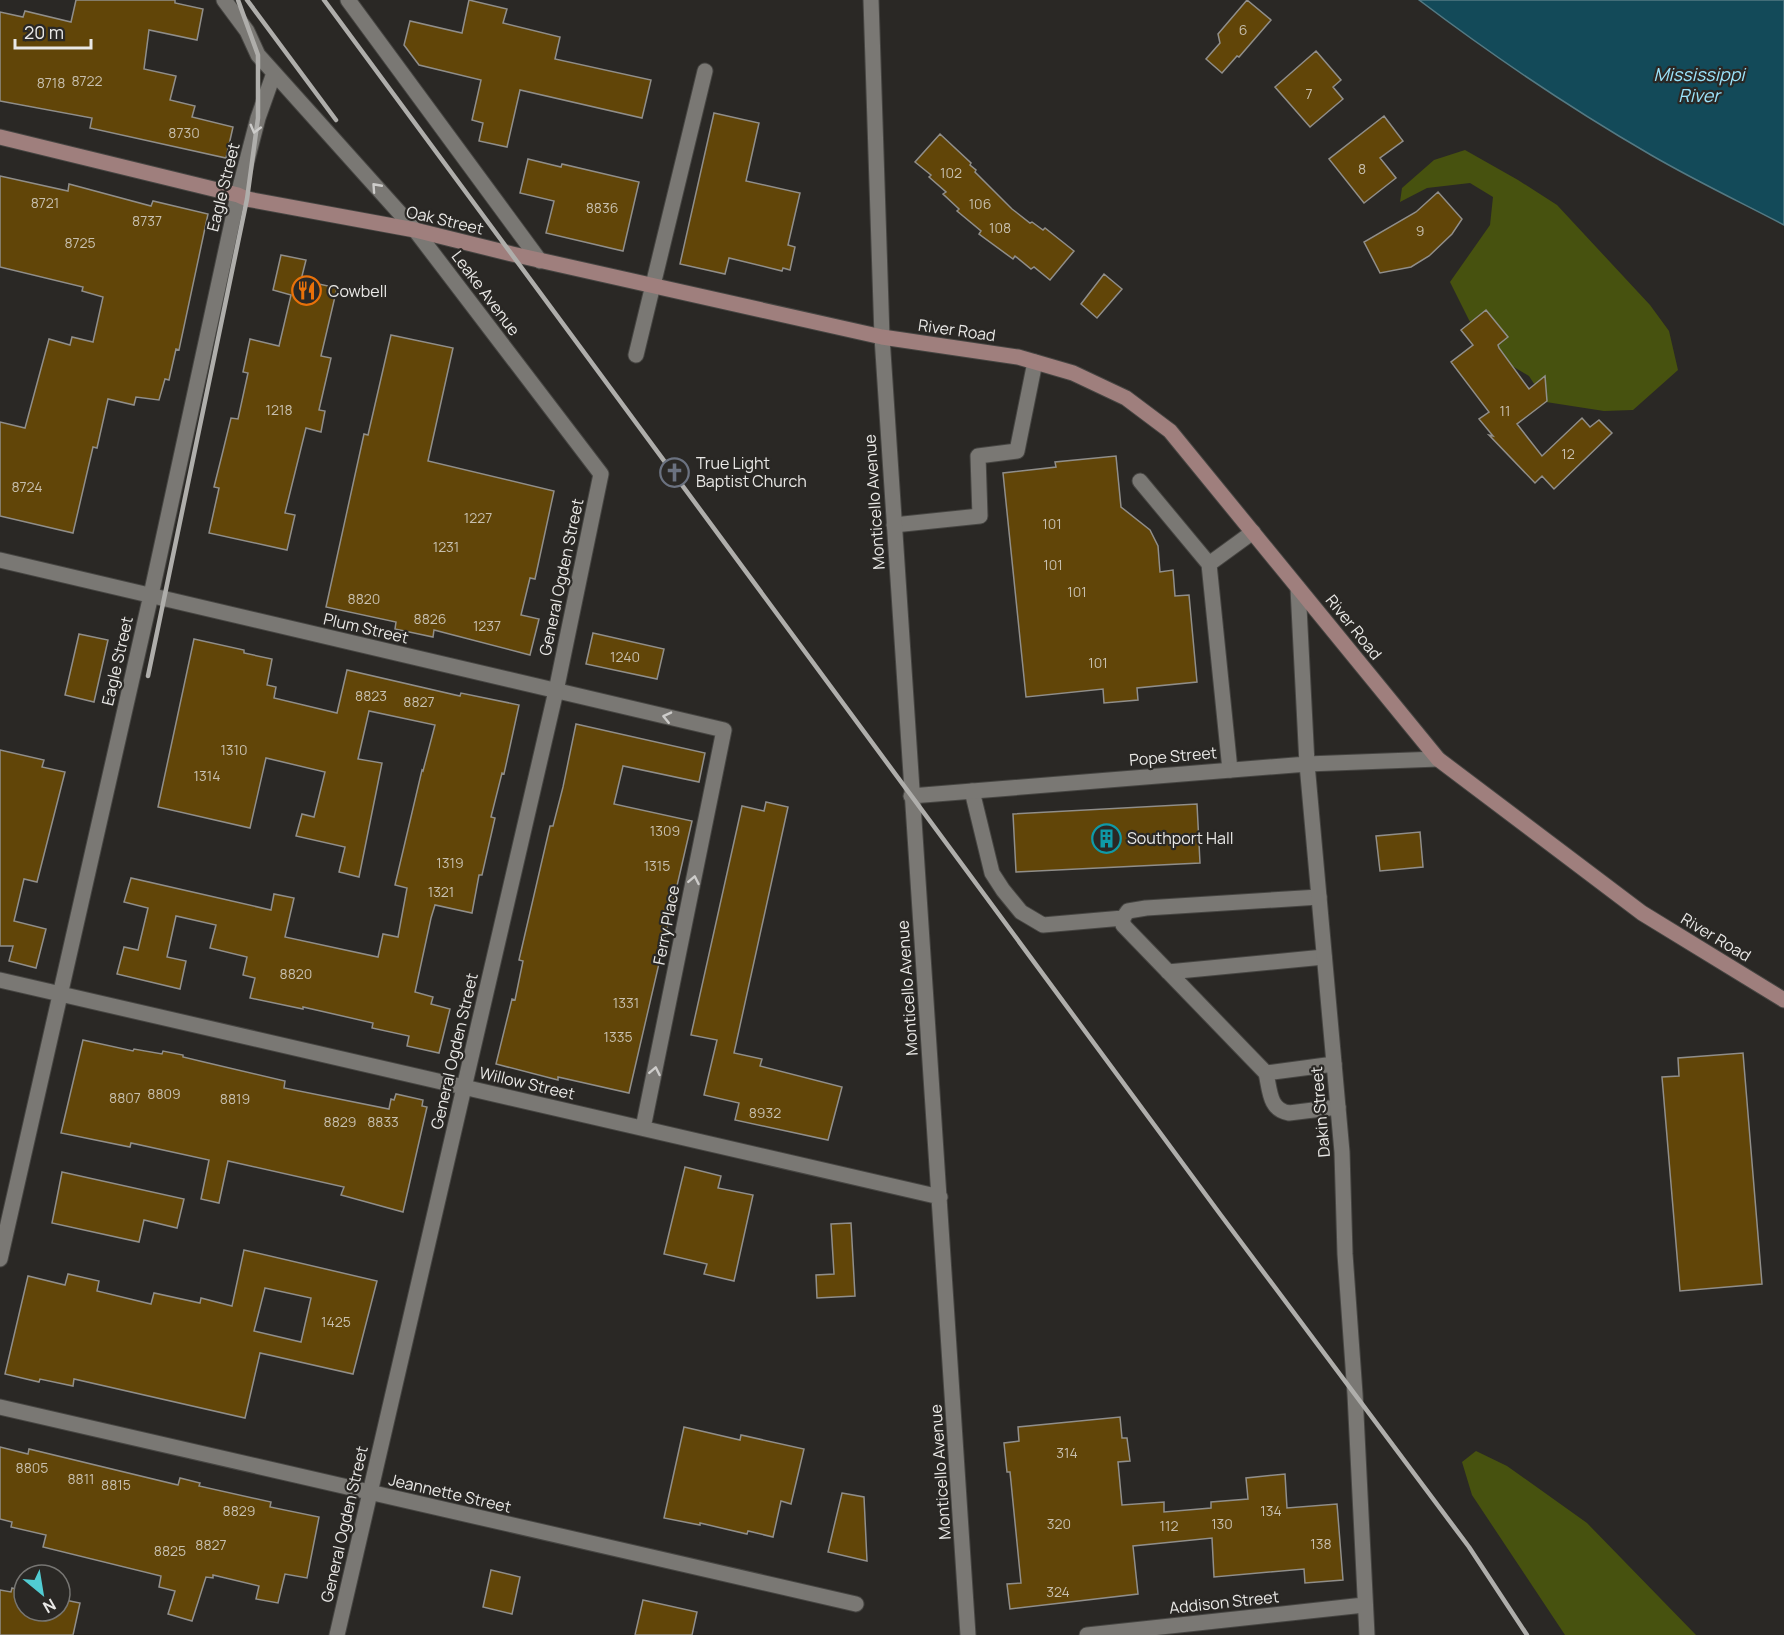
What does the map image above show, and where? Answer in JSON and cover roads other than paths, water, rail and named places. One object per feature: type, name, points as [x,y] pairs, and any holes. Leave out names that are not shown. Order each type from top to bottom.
[{"type":"main road","name":"Oak Street","points":[[0,136],[247,199],[415,230],[540,261],[882,338]]},
{"type":"main road","name":"River Road","points":[[882,338],[1018,357],[1073,373],[1126,398],[1170,431],[1438,759],[1642,913],[1784,1000]]},
{"type":"street","name":"Leake Avenue","points":[[224,0],[247,31],[258,55],[415,230],[600,474]]},
{"type":"street","points":[[348,0],[540,261]]},
{"type":"street","name":"Monticello Avenue","points":[[871,0],[882,338],[910,796],[940,1197],[968,1635]]},
{"type":"street","points":[[636,355],[705,71]]},
{"type":"street","name":"Eagle Street","points":[[0,1259],[151,595],[238,195],[258,118],[274,74]]},
{"type":"street","points":[[894,525],[980,516],[978,456],[1017,451],[1035,362]]},
{"type":"street","name":"General Ogden Street","points":[[337,1635],[556,691],[600,474]]},
{"type":"street","points":[[1140,481],[1209,564],[1230,770]]},
{"type":"street","points":[[1209,564],[1253,532]]},
{"type":"street","name":"Plum Street","points":[[0,560],[724,730]]},
{"type":"street","name":"Dakin Street","points":[[1298,588],[1307,764],[1342,1152],[1345,1254],[1355,1394],[1367,1635]]},
{"type":"street","name":"Ferry Place","points":[[643,1128],[724,730]]},
{"type":"street","name":"Pope Street","points":[[910,796],[1307,764],[1438,759]]},
{"type":"street","points":[[972,791],[992,873],[1021,912],[1043,925],[1122,918],[1128,912],[1146,908],[1319,897]]},
{"type":"street","points":[[1122,918],[1123,925],[1266,1073],[1275,1107],[1281,1112],[1289,1113],[1338,1107]]},
{"type":"street","points":[[1168,972],[1324,957]]},
{"type":"street","name":"Willow Street","points":[[0,980],[940,1197]]},
{"type":"street","points":[[1266,1073],[1334,1064]]},
{"type":"street","name":"Jeannette Street","points":[[0,1407],[856,1604]]},
{"type":"street","name":"Addison Street","points":[[1087,1635],[1365,1605]]},
{"type":"water","name":"Mississippi River","points":[[1419,0],[1784,0],[1784,225],[1667,164],[1591,119],[1475,41]]},
{"type":"railway","points":[[148,676],[247,199],[258,118],[258,55],[238,0]]},
{"type":"railway","points":[[247,0],[336,120]]},
{"type":"railway","points":[[324,0],[1220,1214],[1469,1547],[1527,1635]]},
{"type":"place","name":"Cowbell","points":[[307,291]]},
{"type":"place","name":"True Light Baptist Church","points":[[675,472]]},
{"type":"place","name":"Southport Hall","points":[[1106,838]]}]
